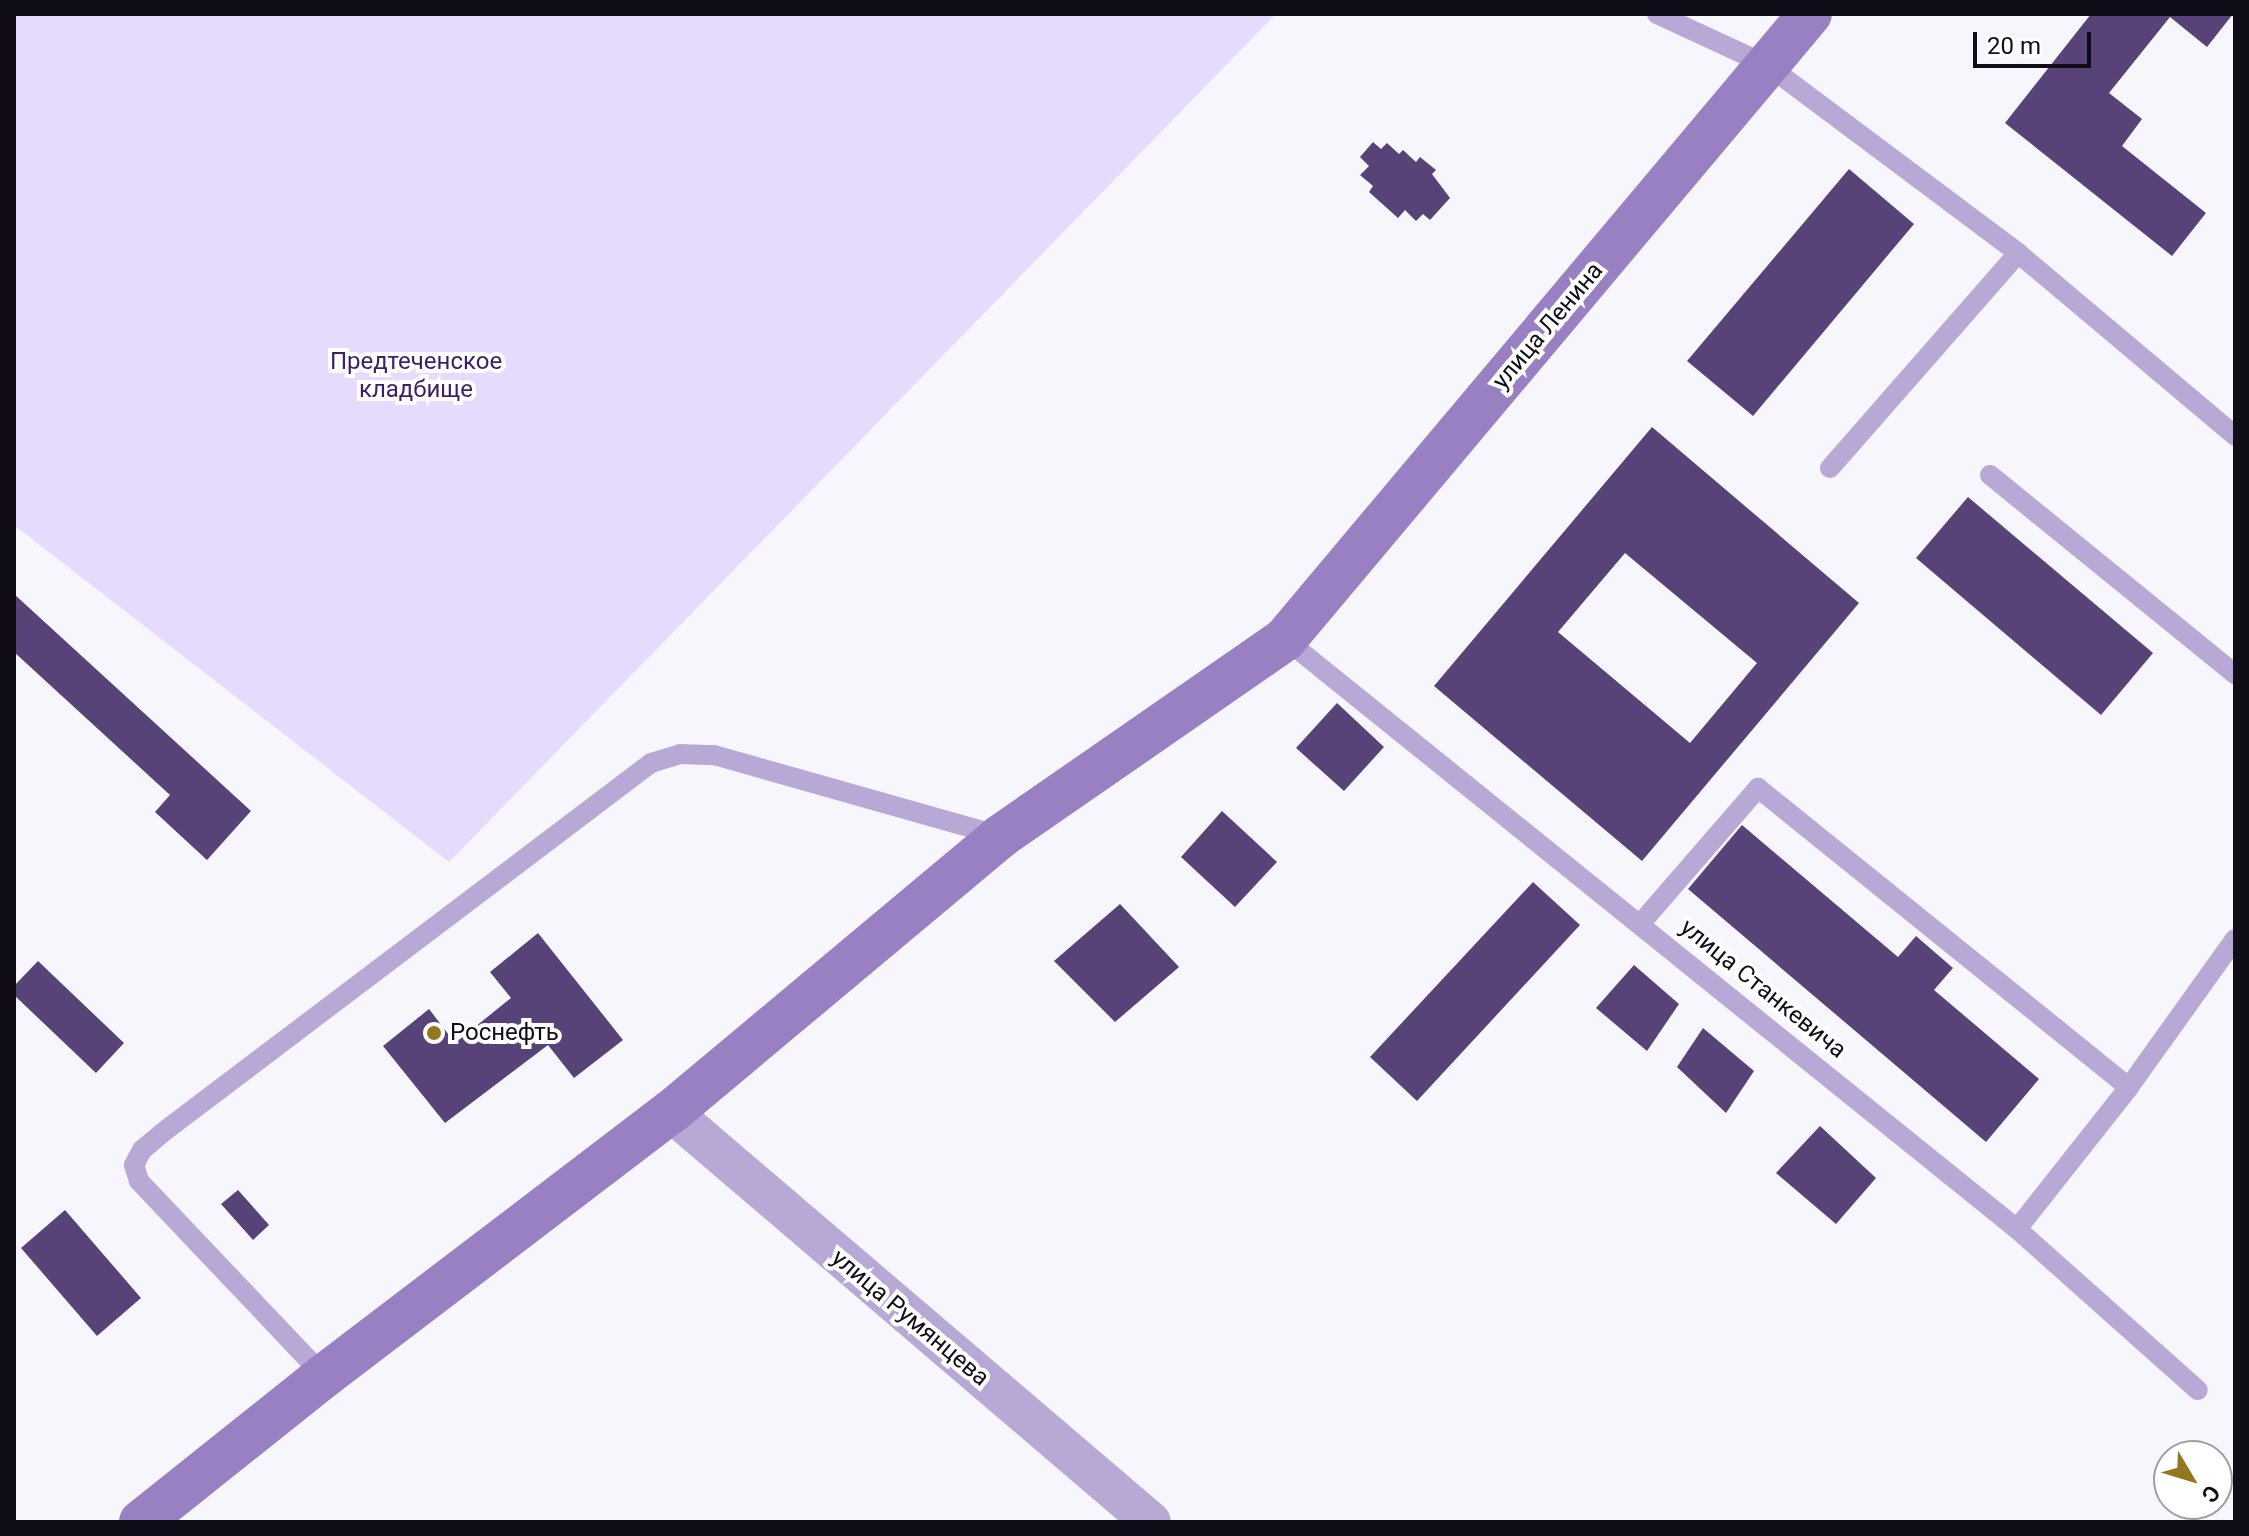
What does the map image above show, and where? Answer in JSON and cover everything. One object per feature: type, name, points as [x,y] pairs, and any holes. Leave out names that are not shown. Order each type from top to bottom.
[{"type":"street","name":"улица Ленина","points":[[141,1522],[324,1376],[671,1112],[1001,836],[1285,639],[1810,14]]},
{"type":"street","name":"улица Румянцева","points":[[671,1112],[1151,1522]]},
{"type":"lane","points":[[1657,14],[1767,65],[2018,253],[2235,436]]},
{"type":"lane","points":[[1830,468],[2018,253]]},
{"type":"lane","points":[[1990,475],[2235,674]]},
{"type":"lane","name":"улица Станкевича","points":[[1285,639],[2017,1229],[2198,1390]]},
{"type":"lane","points":[[324,1376],[139,1181],[134,1165],[142,1150],[162,1133],[651,763],[680,754],[714,755],[1001,836]]},
{"type":"lane","points":[[1641,923],[1758,788],[2129,1087]]},
{"type":"lane","points":[[2017,1229],[2129,1087],[2235,939]]},
{"type":"green space","name":"Предтеченское кладбище","points":[[14,14],[1276,14],[449,862],[14,525]]},
{"type":"building","points":[[2091,14],[2233,14],[2207,47],[2170,17],[2109,93],[2142,119],[2122,146],[2206,213],[2172,256],[2005,123]]},
{"type":"building","points":[[1373,142],[1381,149],[1387,143],[1399,154],[1403,150],[1416,162],[1420,157],[1436,170],[1432,174],[1450,198],[1430,220],[1423,214],[1416,221],[1405,210],[1398,218],[1369,192],[1373,186],[1360,175],[1369,166],[1360,157]]},
{"type":"building","points":[[1849,169],[1914,224],[1753,416],[1687,361]]},
{"type":"building","points":[[1652,427],[1859,603],[1642,861],[1434,686]],"holes":[[[1625,553],[1757,663],[1690,743],[1558,632]]]},
{"type":"building","points":[[1968,497],[2153,653],[2101,715],[1916,558]]},
{"type":"building","points":[[14,594],[251,811],[207,860],[155,812],[170,795],[14,652]]},
{"type":"building","points":[[1337,703],[1384,747],[1344,791],[1296,748]]},
{"type":"building","points":[[1222,811],[1277,862],[1235,907],[1181,857]]},
{"type":"building","points":[[1742,825],[1898,957],[1916,936],[1953,968],[1934,990],[2039,1079],[1986,1142],[1688,889]]},
{"type":"building","points":[[1533,882],[1580,925],[1417,1101],[1370,1057]]},
{"type":"building","points":[[1120,904],[1179,967],[1115,1022],[1054,961]]},
{"type":"building","points":[[538,933],[623,1040],[574,1078],[548,1045],[445,1123],[383,1046],[429,1009],[455,1043],[511,998],[490,972]]},
{"type":"building","points":[[38,961],[124,1043],[96,1073],[14,995],[14,986]]},
{"type":"building","points":[[1634,965],[1679,1004],[1647,1051],[1596,1008]]},
{"type":"building","points":[[1703,1028],[1754,1071],[1726,1113],[1677,1067]]},
{"type":"building","points":[[1820,1126],[1876,1178],[1836,1224],[1776,1173]]},
{"type":"building","points":[[238,1190],[269,1225],[253,1240],[221,1204]]},
{"type":"building","points":[[65,1210],[141,1298],[97,1336],[21,1248]]},
{"type":"place","name":"Роснефть","points":[[434,1033]]}]
